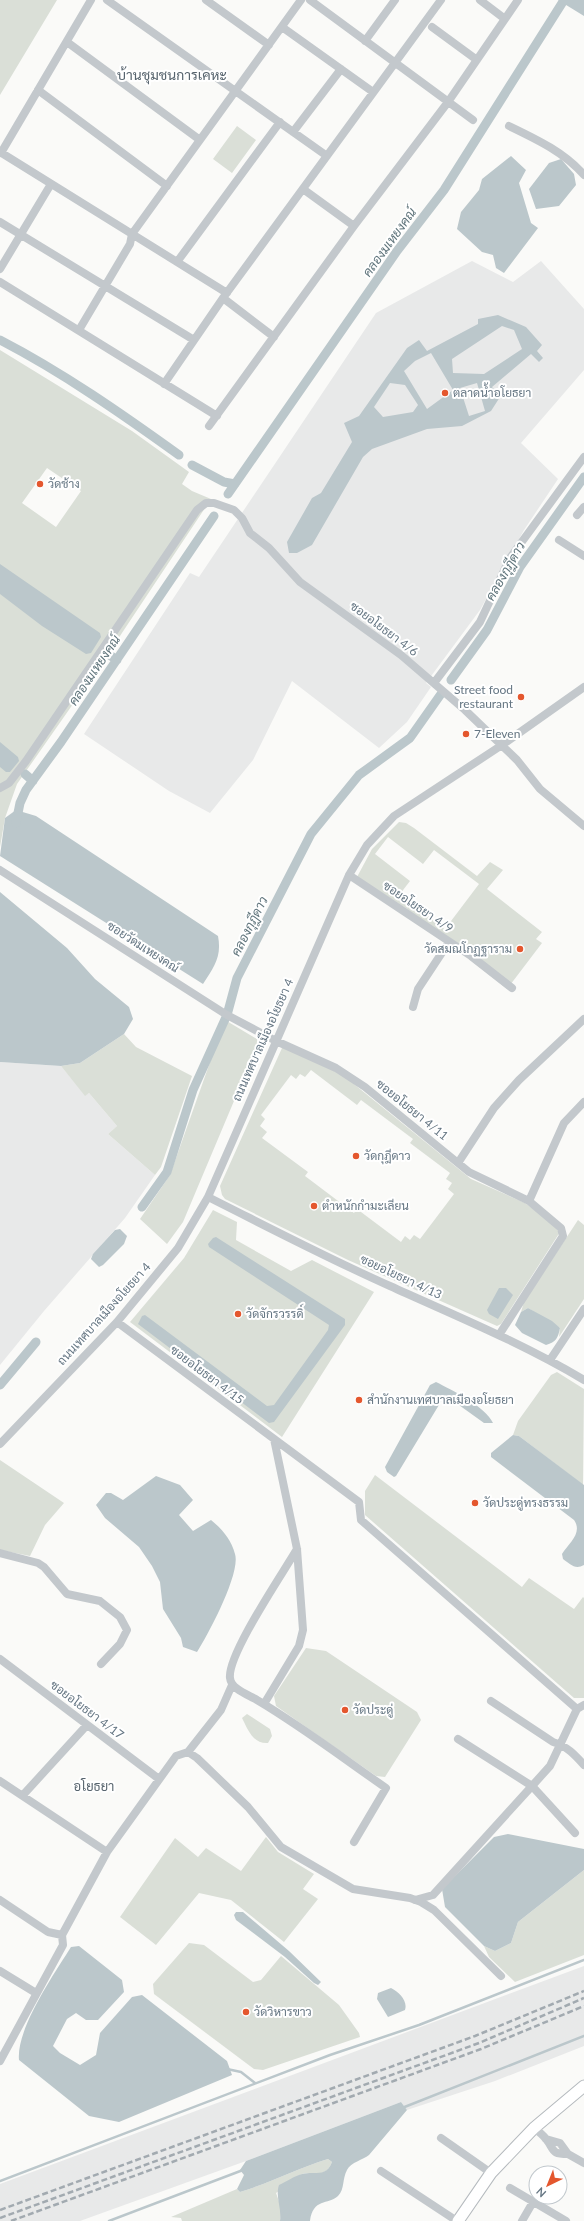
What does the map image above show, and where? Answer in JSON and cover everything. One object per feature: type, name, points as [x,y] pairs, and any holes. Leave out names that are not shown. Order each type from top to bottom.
[{"type":"main road","points":[[458,2221],[491,2173],[534,2128],[584,2086]]},
{"type":"street","points":[[92,0],[0,152],[177,262],[225,296],[274,337]]},
{"type":"street","points":[[107,0],[327,156]]},
{"type":"street","points":[[206,0],[269,45]]},
{"type":"street","points":[[79,330],[130,244],[132,234],[302,0]]},
{"type":"street","points":[[310,0],[473,120]]},
{"type":"street","points":[[365,41],[395,0]]},
{"type":"street","points":[[164,384],[225,296],[441,0]]},
{"type":"street","points":[[480,0],[505,19]]},
{"type":"street","points":[[209,426],[354,226],[448,102],[518,0]]},
{"type":"street","points":[[282,27],[373,92]]},
{"type":"street","points":[[432,27],[477,60]]},
{"type":"street","points":[[67,42],[200,140]]},
{"type":"street","points":[[293,132],[341,69]]},
{"type":"street","points":[[38,90],[167,186]]},
{"type":"street","points":[[177,262],[280,122]]},
{"type":"street","points":[[509,126],[539,140],[566,158],[584,175]]},
{"type":"street","points":[[0,269],[51,184]]},
{"type":"street","points":[[303,189],[354,226]]},
{"type":"street","points":[[0,222],[194,340]]},
{"type":"street","points":[[0,282],[216,416]]},
{"type":"street","points":[[434,683],[480,622],[510,558],[584,457]]},
{"type":"street","name":"ซอยอโยธยา 4/6","points":[[0,788],[9,783],[26,761],[201,505],[214,503],[234,510],[242,518],[250,533],[269,548],[300,582],[401,655],[477,720],[502,745],[540,789],[584,826]]},
{"type":"street","points":[[577,515],[584,507]]},
{"type":"street","points":[[559,540],[584,556]]},
{"type":"street","name":"ถนนเทศบาลเมืองอโยธยา 4","points":[[0,1444],[116,1322],[178,1248],[208,1197],[349,875],[367,845],[394,816],[502,745],[584,687]]},
{"type":"street","name":"ซอยวัดมเหยงคณ์","points":[[0,870],[227,1015],[276,1042]]},
{"type":"street","name":"ซอยอโยธยา 4/9","points":[[349,875],[493,972],[512,988]]},
{"type":"street","points":[[413,1007],[418,989],[449,942]]},
{"type":"street","points":[[458,1163],[494,1108],[519,1080],[584,1019]]},
{"type":"street","name":"ซอยอโยธยา 4/11","points":[[276,1042],[336,1068],[365,1087],[458,1163],[481,1179],[530,1201],[561,1228],[563,1236],[499,1335]]},
{"type":"street","points":[[530,1201],[564,1123],[584,1102]]},
{"type":"street","name":"ซอยอโยธยา 4/13","points":[[208,1197],[388,1286],[499,1335],[550,1360],[584,1380]]},
{"type":"street","points":[[550,1360],[584,1309]]},
{"type":"street","name":"ซอยอโยธยา 4/15","points":[[116,1322],[359,1502],[361,1520],[580,1707]]},
{"type":"street","points":[[264,1704],[299,1646],[303,1630],[297,1549],[274,1439]]},
{"type":"street","points":[[0,2060],[63,1944],[62,1935],[107,1852],[176,1756],[188,1752],[220,1710],[232,1685],[230,1678],[230,1665],[297,1549]]},
{"type":"street","points":[[0,1552],[38,1563],[44,1567],[67,1594],[100,1601],[120,1617],[127,1630],[120,1644],[101,1664]]},
{"type":"street","name":"ซอยอโยธยา 4/17","points":[[0,1659],[159,1779]]},
{"type":"street","points":[[232,1685],[264,1704],[386,1788],[354,1842]]},
{"type":"street","points":[[491,1701],[553,1742],[561,1744],[574,1753],[584,1765]]},
{"type":"street","points":[[415,1900],[433,1895],[550,1766],[580,1707]]},
{"type":"street","points":[[24,1795],[87,1725]]},
{"type":"street","points":[[458,1740],[532,1786],[575,1833]]},
{"type":"street","points":[[188,1752],[197,1758],[248,1807],[281,1847],[353,1889],[415,1900],[434,1910],[502,1976]]},
{"type":"street","points":[[1,1783],[24,1795],[107,1852]]},
{"type":"street","points":[[433,1895],[434,1910]]},
{"type":"street","points":[[0,1900],[48,1932],[62,1935]]},
{"type":"street","points":[[0,1970],[36,1992]]},
{"type":"street","points":[[534,2128],[546,2139],[550,2148],[558,2154],[568,2154],[584,2163]]},
{"type":"street","points":[[441,2138],[491,2173]]},
{"type":"street","points":[[381,2171],[458,2221]]},
{"type":"street","points":[[510,2188],[528,2199]]},
{"type":"street","points":[[522,2221],[530,2205]]},
{"type":"street","points":[[537,2205],[566,2221]]},
{"type":"shaded area","points":[[0,0],[57,0],[0,95]]},
{"type":"shaded area","points":[[558,0],[584,0],[584,16]]},
{"type":"shaded area","points":[[237,126],[256,140],[232,173],[213,159]]},
{"type":"shaded area","points":[[511,156],[526,170],[519,183],[531,223],[538,228],[504,273],[496,268],[493,255],[482,252],[457,229],[461,212],[479,190],[482,179]]},
{"type":"shaded area","points":[[561,159],[574,174],[576,185],[559,206],[536,209],[529,189],[549,163]]},
{"type":"shaded area","points":[[472,261],[513,282],[541,261],[584,309],[584,370],[521,443],[558,479],[524,530],[480,610],[426,683],[431,687],[407,722],[379,748],[292,681],[253,760],[210,813],[169,791],[84,734],[190,573],[199,577],[376,313]]},
{"type":"shaded area","points":[[498,315],[526,327],[542,345],[537,351],[543,358],[539,362],[531,354],[492,387],[500,397],[491,411],[462,426],[427,429],[372,449],[363,457],[312,545],[297,553],[289,553],[287,542],[312,498],[321,493],[352,442],[344,423],[359,416],[407,348],[419,340],[427,351],[478,324],[478,319]],"holes":[[[502,326],[514,330],[522,349],[484,374],[453,373],[452,359]],[[431,353],[453,390],[427,409],[404,371],[415,361]],[[390,383],[405,385],[418,405],[413,412],[383,417],[374,407]],[[477,383],[485,411],[469,416],[460,388]]]},
{"type":"shaded area","points":[[0,350],[132,431],[189,472],[182,484],[192,491],[211,499],[108,654],[17,784],[5,818],[0,847]],"holes":[[[47,468],[81,491],[56,527],[22,503]]]},
{"type":"shaded area","points":[[0,564],[100,633],[101,637],[91,653],[86,654],[42,626],[0,594]]},
{"type":"shaded area","points":[[0,742],[18,757],[19,761],[10,772],[6,772],[0,767]]},
{"type":"shaded area","points":[[16,810],[36,816],[218,936],[218,956],[214,967],[203,984],[0,856],[5,818]]},
{"type":"shaded area","points":[[399,822],[406,823],[477,876],[490,862],[503,870],[487,889],[542,932],[536,939],[542,943],[507,989],[407,909],[357,877],[372,849]],"holes":[[[388,837],[423,864],[434,850],[479,884],[445,929],[400,894],[410,881],[375,854]]]},
{"type":"shaded area","points":[[0,892],[67,948],[95,979],[129,1007],[133,1019],[124,1034],[80,1063],[61,1066],[0,1062]]},
{"type":"shaded area","points":[[225,1020],[257,1039],[258,1044],[183,1222],[167,1244],[140,1219],[170,1175]]},
{"type":"shaded area","points":[[124,1034],[136,1047],[192,1076],[161,1167],[155,1175],[108,1134],[117,1126],[89,1093],[85,1096],[61,1066],[80,1063]]},
{"type":"shaded area","points":[[286,1046],[344,1076],[471,1179],[525,1203],[559,1228],[560,1232],[501,1324],[497,1326],[348,1260],[225,1199],[222,1195],[220,1186],[282,1048]],"holes":[[[311,1070],[357,1105],[361,1100],[413,1139],[410,1143],[450,1173],[446,1179],[452,1183],[448,1189],[454,1194],[420,1239],[414,1235],[410,1240],[405,1236],[401,1242],[357,1209],[354,1213],[305,1176],[308,1172],[262,1138],[267,1132],[260,1126],[265,1119],[261,1115],[291,1075],[296,1079],[300,1074],[305,1077]]]},
{"type":"shaded area","points":[[0,1062],[61,1066],[85,1095],[89,1093],[117,1126],[108,1134],[155,1175],[125,1218],[44,1311],[0,1365]]},
{"type":"shaded area","points":[[213,1210],[237,1222],[236,1240],[291,1271],[312,1260],[374,1292],[282,1437],[130,1322],[184,1258]]},
{"type":"shaded area","points":[[578,1220],[584,1225],[584,1299],[559,1337],[560,1328],[528,1308],[521,1312],[524,1302]]},
{"type":"shaded area","points":[[120,1229],[127,1236],[124,1244],[103,1265],[99,1267],[91,1259],[93,1254],[115,1230]]},
{"type":"shaded area","points":[[216,1237],[345,1319],[345,1325],[274,1422],[269,1423],[138,1324],[142,1316],[145,1315],[267,1406],[274,1405],[328,1330],[329,1325],[209,1247],[208,1244],[213,1238]]},
{"type":"shaded area","points":[[499,1288],[506,1288],[513,1295],[498,1319],[489,1314],[487,1310]]},
{"type":"shaded area","points":[[528,1308],[552,1321],[560,1328],[554,1341],[546,1345],[522,1333],[515,1325],[521,1312]]},
{"type":"shaded area","points":[[557,1372],[584,1389],[583,1485],[519,1436],[513,1435],[518,1421],[551,1375]]},
{"type":"shaded area","points":[[436,1382],[476,1405],[489,1417],[493,1423],[484,1423],[445,1395],[394,1477],[387,1472],[385,1467],[430,1385]]},
{"type":"shaded area","points":[[513,1435],[519,1436],[584,1485],[584,1565],[575,1567],[563,1559],[562,1554],[576,1534],[577,1529],[574,1520],[491,1457],[491,1453]]},
{"type":"shaded area","points":[[0,1460],[64,1503],[45,1525],[30,1556],[0,1550]]},
{"type":"shaded area","points":[[375,1475],[522,1587],[529,1578],[574,1609],[583,1597],[584,1598],[584,1698],[574,1698],[365,1515],[365,1491]]},
{"type":"shaded area","points":[[156,1476],[180,1485],[193,1500],[179,1515],[193,1531],[211,1520],[226,1535],[235,1554],[236,1563],[229,1589],[197,1652],[183,1647],[181,1638],[163,1609],[160,1582],[152,1566],[139,1547],[105,1518],[96,1505],[106,1493],[111,1493],[123,1500]]},
{"type":"shaded area","points":[[306,1648],[326,1651],[417,1712],[421,1720],[385,1777],[376,1776],[276,1706],[274,1696]]},
{"type":"shaded area","points":[[247,1714],[270,1729],[272,1736],[268,1743],[263,1743],[255,1739],[246,1727],[242,1718]]},
{"type":"shaded area","points":[[508,1834],[584,1849],[584,1870],[518,1922],[511,1943],[495,1951],[484,1946],[445,1907],[442,1889],[494,1837]]},
{"type":"shaded area","points":[[266,1837],[278,1852],[314,1874],[303,1889],[318,1899],[284,1942],[231,1900],[199,1893],[156,1945],[120,1917],[175,1838],[198,1857],[206,1848],[241,1871]]},
{"type":"shaded area","points":[[584,1870],[584,1955],[515,1982],[489,1957],[484,1946],[495,1951],[511,1943],[518,1922]]},
{"type":"shaded area","points":[[236,1912],[243,1912],[289,1951],[321,1982],[318,1985],[314,1983],[285,1957],[236,1920],[234,1915]]},
{"type":"shaded area","points":[[189,1943],[204,1945],[253,1982],[261,1980],[281,1956],[339,2005],[359,2033],[360,2037],[263,2070],[254,2069],[154,1994],[153,1984]]},
{"type":"shaded area","points":[[79,1946],[122,1980],[124,1992],[98,2020],[86,2020],[76,2013],[67,2019],[53,2046],[60,2053],[80,2065],[96,2055],[100,2033],[132,1997],[142,1995],[227,2061],[232,2075],[119,2122],[89,2116],[19,2060],[23,2033],[46,1986],[71,1947]]},
{"type":"shaded area","points":[[584,1966],[584,2046],[495,2081],[407,2110],[401,2102],[246,2161],[80,2221],[0,2221],[0,2184]]},
{"type":"shaded area","points":[[391,1988],[402,1997],[406,2007],[405,2010],[388,2017],[377,1999],[378,1993]]},
{"type":"shaded area","points":[[401,2102],[407,2110],[369,2155],[349,2167],[345,2173],[343,2187],[338,2196],[318,2205],[314,2209],[310,2221],[280,2221],[278,2194],[279,2185],[302,2174],[323,2172],[332,2162],[328,2159],[240,2192],[237,2189],[244,2175],[240,2170],[246,2161]]},
{"type":"shaded area","points":[[328,2159],[332,2162],[329,2168],[323,2173],[302,2174],[276,2193],[282,2210],[280,2221],[182,2221],[181,2218],[171,2217],[237,2189],[240,2192]]},
{"type":"waterway","name":"คลองมเหยงคณ์","points":[[228,494],[397,251],[444,190],[564,0]]},
{"type":"waterway","points":[[0,340],[69,380],[114,409],[179,455]]},
{"type":"waterway","points":[[192,465],[224,482],[235,484]]},
{"type":"waterway","name":"คลองกุฎีดาว","points":[[451,680],[487,630],[520,567],[584,477]]},
{"type":"waterway","name":"คลองมเหยงคณ์","points":[[16,823],[20,803],[26,790],[61,742],[214,516]]},
{"type":"waterway","points":[[108,654],[117,660]]},
{"type":"waterway","name":"คลองกุฎีดาว","points":[[142,1207],[167,1172],[193,1090],[227,1015],[237,978],[311,834],[359,775],[410,738],[441,694]]},
{"type":"waterway","points":[[25,774],[33,781]]},
{"type":"waterway","name":"คลองกุฎีดาว","points":[[0,1385],[36,1342]]},
{"type":"waterway","points":[[0,2181],[330,2055],[419,2025],[584,1960]]},
{"type":"waterway","points":[[402,2108],[584,2036]]},
{"type":"waterway","points":[[227,2069],[241,2072],[255,2083]]},
{"type":"waterway","points":[[109,2221],[243,2170]]},
{"type":"railway","points":[[0,2210],[475,2036],[584,1991]]},
{"type":"railway","points":[[0,2218],[479,2043],[584,1998]]},
{"type":"railway","points":[[11,2221],[481,2049],[584,2006]]},
{"type":"place","name":"ตลาดน้ำอโยธยา","points":[[445,393]]},
{"type":"place","name":"วัดช้าง","points":[[40,484]]},
{"type":"place","name":"Street food restaurant","points":[[521,697]]},
{"type":"place","name":"7-Eleven","points":[[466,734]]},
{"type":"place","name":"วัดสมณโกฏฐาราม","points":[[520,949]]},
{"type":"place","name":"วัดกุฎีดาว","points":[[356,1156]]},
{"type":"place","name":"ตำหนักกำมะเลียน","points":[[314,1206]]},
{"type":"place","name":"วัดจักรวรรดิ์","points":[[238,1314]]},
{"type":"place","name":"สำนักงานเทศบาลเมืองอโยธยา","points":[[359,1400]]},
{"type":"place","name":"วัดประดู่ทรงธรรม","points":[[475,1503]]},
{"type":"place","name":"วัดประดู่","points":[[345,1710]]},
{"type":"place","name":"วัดวิหารขาว","points":[[246,2012]]},
{"type":"district","name":"บ้านชุมชนการเคหะ","points":[[172,75]]},
{"type":"district","name":"อโยธยา","points":[[94,1786]]}]
